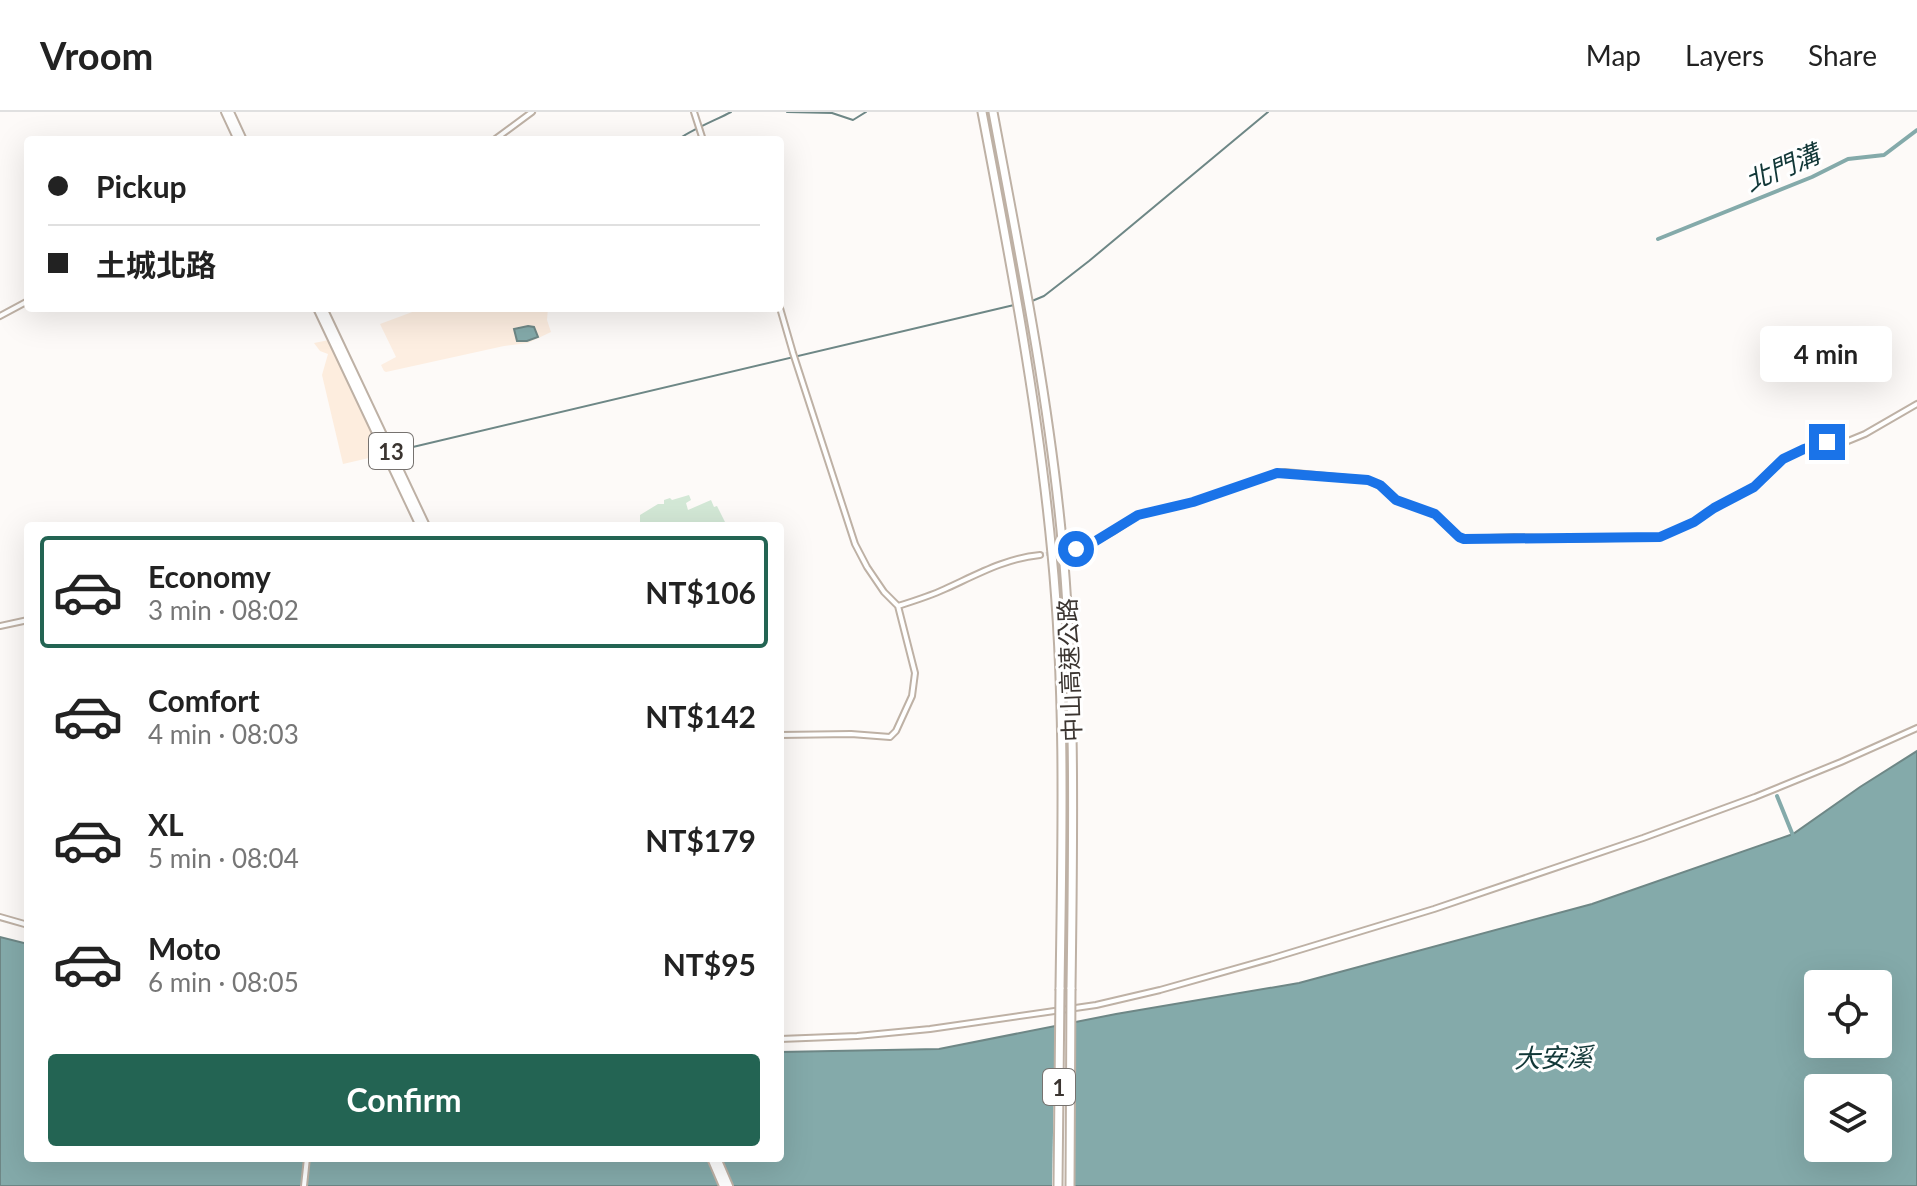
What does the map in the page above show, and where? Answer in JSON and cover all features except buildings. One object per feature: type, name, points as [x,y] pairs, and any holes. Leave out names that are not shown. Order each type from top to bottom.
[{"type":"highway","name":"中山高速公路","points":[[982,112],[1027,356],[1052,556],[1062,774],[1058,1186]]},
{"type":"highway","name":"中山高速公路","points":[[993,112],[1053,453],[1068,613],[1072,707],[1070,1186]]},
{"type":"main road","points":[[227,112],[238,136]]},
{"type":"main road","name":"13","points":[[319,312],[418,522]]},
{"type":"main road","name":"13","points":[[325,312],[424,522]]},
{"type":"main road","points":[[716,1162],[726,1186]]},
{"type":"street","points":[[499,136],[532,112]]},
{"type":"street","points":[[694,112],[702,136]]},
{"type":"street","points":[[0,316],[24,303]]},
{"type":"street","points":[[781,312],[855,544],[884,592],[898,606],[915,673],[912,696],[890,737],[784,735]]},
{"type":"street","points":[[1076,549],[1094,542],[1138,515],[1193,502],[1285,472],[1368,480],[1380,485],[1396,500],[1435,514],[1462,538],[1660,537],[1694,522],[1754,487],[1776,464],[1793,454],[1827,442],[1848,441],[1917,404]]},
{"type":"street","points":[[898,606],[1006,562],[1040,555]]},
{"type":"street","points":[[0,626],[24,621]]},
{"type":"street","points":[[784,1039],[930,1029],[1096,1005],[1173,987],[1434,909],[1643,838],[1755,797],[1917,728]]},
{"type":"street","points":[[0,917],[24,924]]},
{"type":"street","points":[[304,1186],[307,1162]]},
{"type":"shaded area","points":[[412,312],[548,312],[551,332],[528,343],[386,372],[381,365],[396,357],[380,324]]},
{"type":"shaded area","points":[[329,340],[382,455],[343,464],[322,375],[328,354],[320,351],[314,343]]},
{"type":"green space","points":[[689,495],[691,500],[686,503],[688,510],[711,500],[725,522],[640,522],[640,515],[658,504],[664,504],[664,500]]},
{"type":"water","points":[[534,327],[538,337],[517,341],[514,329]]},
{"type":"water","name":"大安溪","points":[[1917,751],[1917,1186],[0,1186],[0,937],[24,943],[24,1162],[784,1162],[784,1052],[939,1049],[1116,1014],[1299,983],[1592,904],[1793,834]]},
{"type":"pier","points":[[1076,1018],[1074,1186],[1052,1186],[1055,1022]]},
{"type":"waterway","points":[[684,136],[731,112]]},
{"type":"waterway","points":[[787,112],[832,113],[853,120],[866,112]]},
{"type":"waterway","points":[[1032,301],[1044,296],[1089,261],[1268,112]]},
{"type":"waterway","name":"北門溝","points":[[1658,239],[1812,177],[1848,159],[1884,155],[1917,130]]},
{"type":"waterway","points":[[396,451],[1014,305]]},
{"type":"waterway","points":[[1777,796],[1794,838]]},
{"type":"tunnel","points":[[1040,555],[1076,549]]},
{"type":"route","points":[[1076,549],[1094,542],[1138,515],[1193,502],[1285,472],[1368,480],[1380,485],[1392,498],[1435,514],[1464,539],[1660,537],[1694,522],[1754,487],[1783,459],[1827,442]]}]
